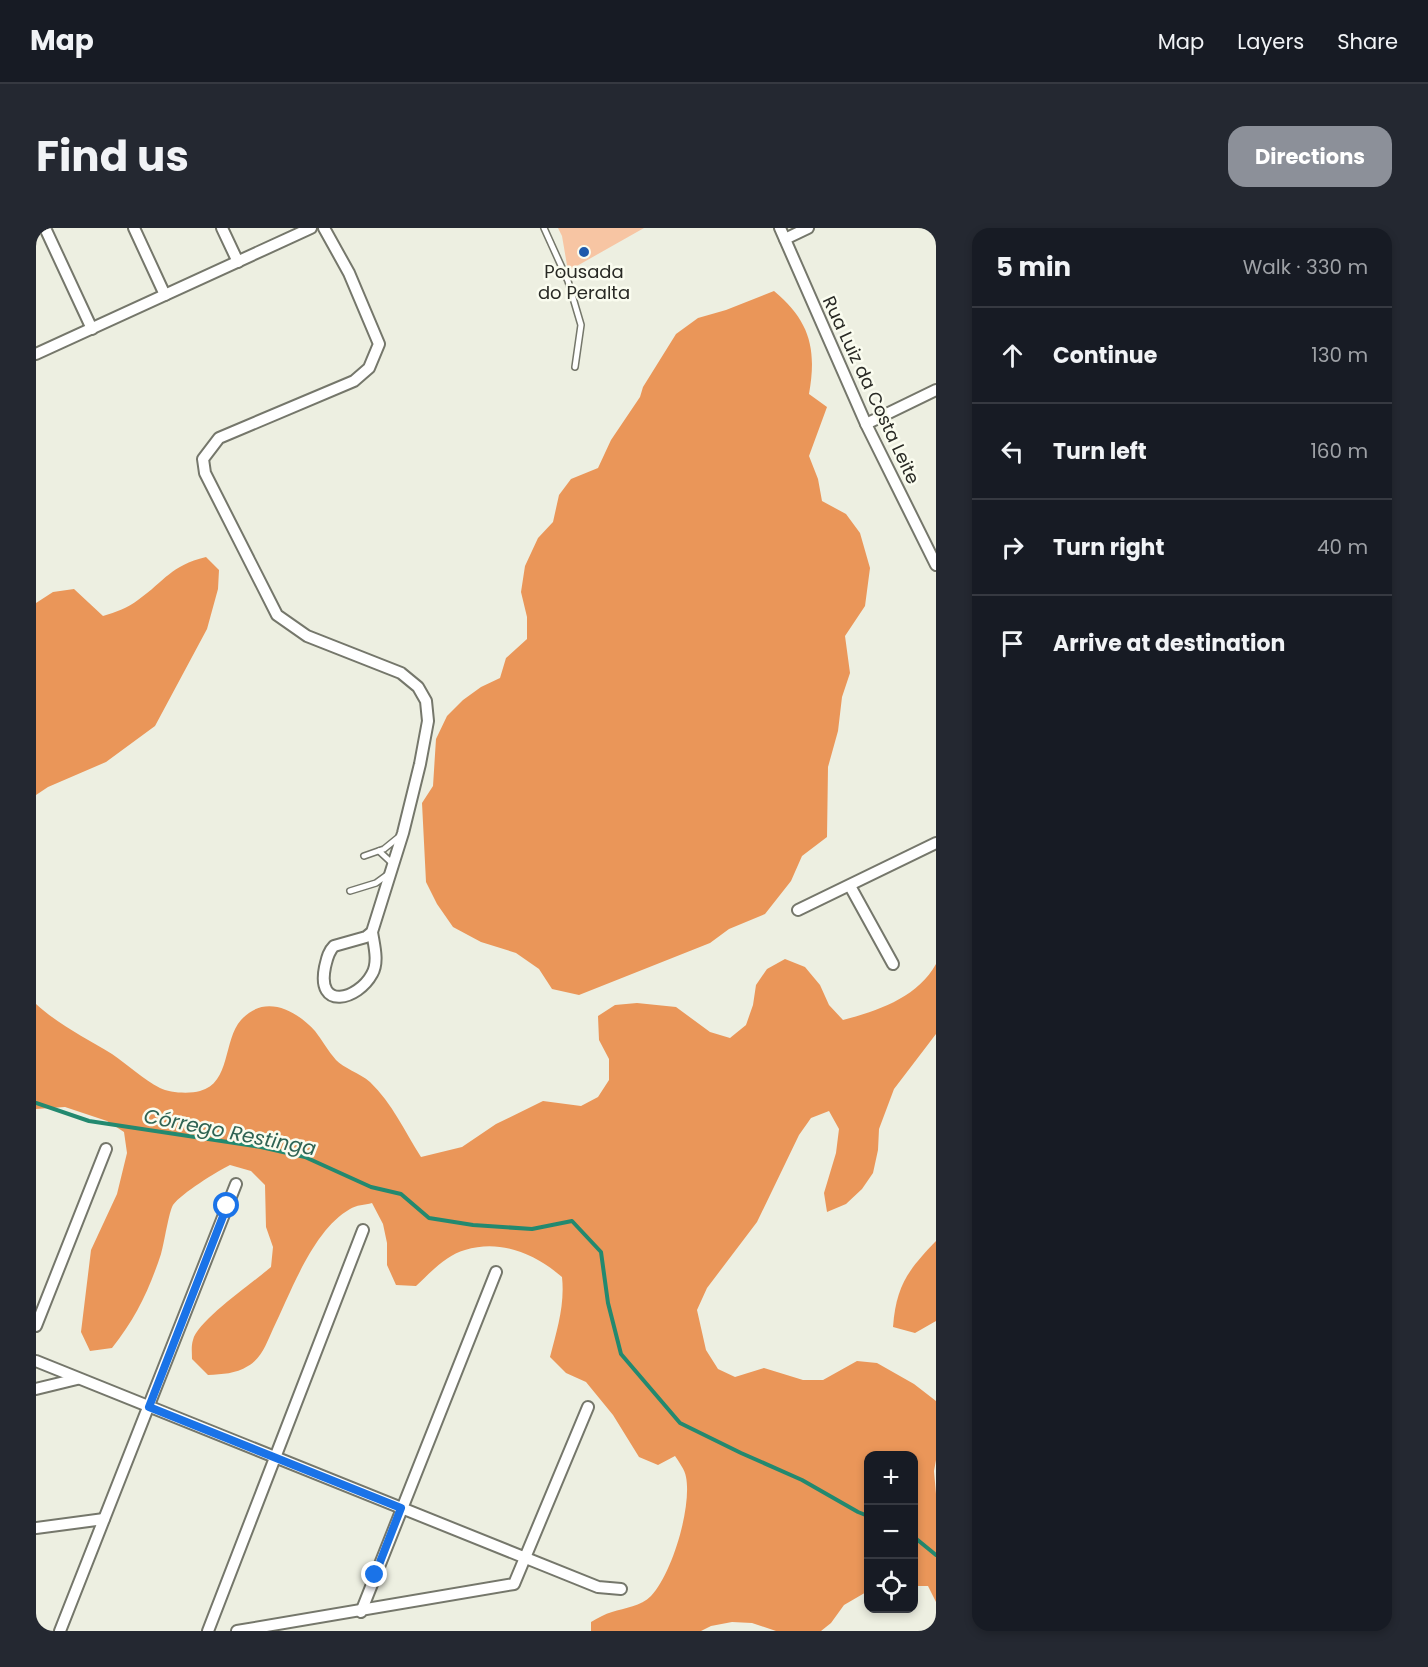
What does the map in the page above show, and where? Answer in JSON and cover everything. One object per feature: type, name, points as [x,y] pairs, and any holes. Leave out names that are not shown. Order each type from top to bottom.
[{"type":"street","points":[[45,228],[92,329]]},
{"type":"street","points":[[134,228],[165,295]]},
{"type":"street","points":[[222,228],[238,261]]},
{"type":"street","points":[[36,354],[311,228]]},
{"type":"street","points":[[324,228],[349,273],[380,344],[369,368],[354,381],[219,438],[203,459],[206,473],[277,615],[307,636],[401,673],[418,687],[426,701],[428,721],[403,833],[372,932],[375,962],[372,974],[359,988],[342,997],[332,997],[326,991],[323,977],[331,950],[334,946],[366,937],[372,932]]},
{"type":"street","name":"Rua Luiz da Costa Leite","points":[[780,228],[866,424],[936,565]]},
{"type":"street","points":[[785,239],[808,228]]},
{"type":"street","points":[[866,424],[936,390]]},
{"type":"street","points":[[798,910],[936,843]]},
{"type":"street","points":[[850,886],[893,964]]},
{"type":"street","points":[[36,1326],[106,1149]]},
{"type":"street","points":[[60,1631],[236,1184]]},
{"type":"street","points":[[208,1631],[363,1230]]},
{"type":"street","points":[[361,1612],[496,1272]]},
{"type":"street","points":[[36,1361],[598,1587],[621,1589]]},
{"type":"street","points":[[36,1389],[77,1379]]},
{"type":"street","points":[[237,1631],[361,1612],[514,1584],[588,1407]]},
{"type":"street","points":[[36,1528],[104,1519]]},
{"type":"lane","points":[[544,228],[568,281],[581,326],[575,367]]},
{"type":"lane","points":[[363,856],[384,849],[403,833]]},
{"type":"lane","points":[[350,891],[376,883],[392,868],[379,851]]},
{"type":"shaded area","name":"Pousada do Peralta","points":[[558,228],[644,228],[568,271],[562,236]]},
{"type":"shaded area","points":[[774,291],[796,313],[803,325],[811,350],[809,394],[827,407],[809,456],[818,479],[822,501],[846,514],[860,533],[870,568],[865,606],[845,636],[850,673],[842,697],[838,731],[828,767],[827,837],[802,856],[791,881],[765,914],[729,929],[710,943],[579,995],[552,989],[539,969],[516,953],[481,942],[453,927],[437,904],[426,882],[422,803],[433,786],[436,739],[447,716],[481,687],[500,678],[506,658],[527,639],[527,617],[521,592],[525,566],[538,538],[553,522],[559,495],[571,479],[598,468],[611,440],[640,397],[643,387],[676,334],[698,318],[726,310]]},
{"type":"shaded area","points":[[206,557],[219,570],[218,589],[207,629],[155,726],[106,762],[48,787],[36,795],[36,603],[53,592],[74,589],[103,616],[122,610],[134,603],[176,569]]},
{"type":"shaded area","points":[[785,959],[805,967],[820,985],[829,1005],[843,1020],[883,1007],[908,994],[928,976],[936,964],[936,1034],[894,1089],[879,1129],[878,1150],[873,1173],[862,1189],[846,1204],[827,1212],[824,1193],[836,1153],[839,1129],[829,1111],[811,1118],[799,1135],[757,1222],[707,1288],[697,1310],[706,1350],[718,1369],[735,1377],[764,1368],[803,1380],[823,1380],[857,1361],[877,1363],[914,1384],[936,1401],[934,1471],[936,1602],[928,1586],[918,1586],[918,1451],[864,1451],[864,1593],[844,1605],[831,1623],[821,1631],[776,1631],[752,1623],[732,1622],[711,1626],[701,1631],[591,1631],[591,1622],[643,1602],[659,1586],[673,1557],[683,1522],[687,1490],[683,1469],[675,1456],[658,1465],[639,1457],[613,1415],[586,1382],[566,1373],[550,1357],[561,1307],[562,1277],[529,1255],[492,1246],[458,1252],[439,1265],[416,1286],[396,1285],[387,1265],[387,1243],[383,1224],[372,1203],[350,1209],[325,1231],[304,1263],[257,1359],[238,1371],[208,1375],[192,1359],[192,1342],[197,1332],[215,1312],[271,1267],[273,1247],[266,1227],[265,1185],[251,1171],[230,1165],[191,1189],[173,1205],[161,1254],[147,1292],[135,1315],[112,1348],[90,1351],[81,1332],[91,1250],[117,1194],[127,1153],[124,1132],[107,1121],[65,1107],[36,1109],[36,1004],[63,1025],[112,1054],[160,1088],[185,1093],[200,1091],[217,1079],[235,1028],[250,1012],[269,1006],[289,1011],[315,1031],[339,1063],[366,1079],[378,1090],[392,1108],[421,1157],[462,1147],[496,1124],[543,1101],[581,1106],[598,1097],[609,1080],[609,1059],[599,1040],[598,1016],[615,1005],[637,1003],[676,1007],[710,1032],[730,1038],[746,1025],[753,1005],[756,985],[767,969]]},
{"type":"shaded area","points":[[936,1241],[936,1321],[915,1333],[893,1327],[897,1300],[905,1279]]},
{"type":"waterway","name":"Córrego Restinga","points":[[36,1103],[89,1121],[261,1147],[305,1157],[371,1187],[401,1194],[429,1218],[473,1225],[532,1229],[572,1221],[601,1252],[608,1303],[621,1354],[680,1423],[802,1480],[864,1514]]},
{"type":"waterway","name":"Córrego Restinga","points":[[918,1540],[936,1555]]},
{"type":"place","name":"Pousada do Peralta","points":[[584,252]]},
{"type":"route","points":[[227,1206],[149,1407],[401,1508],[375,1575]]}]
